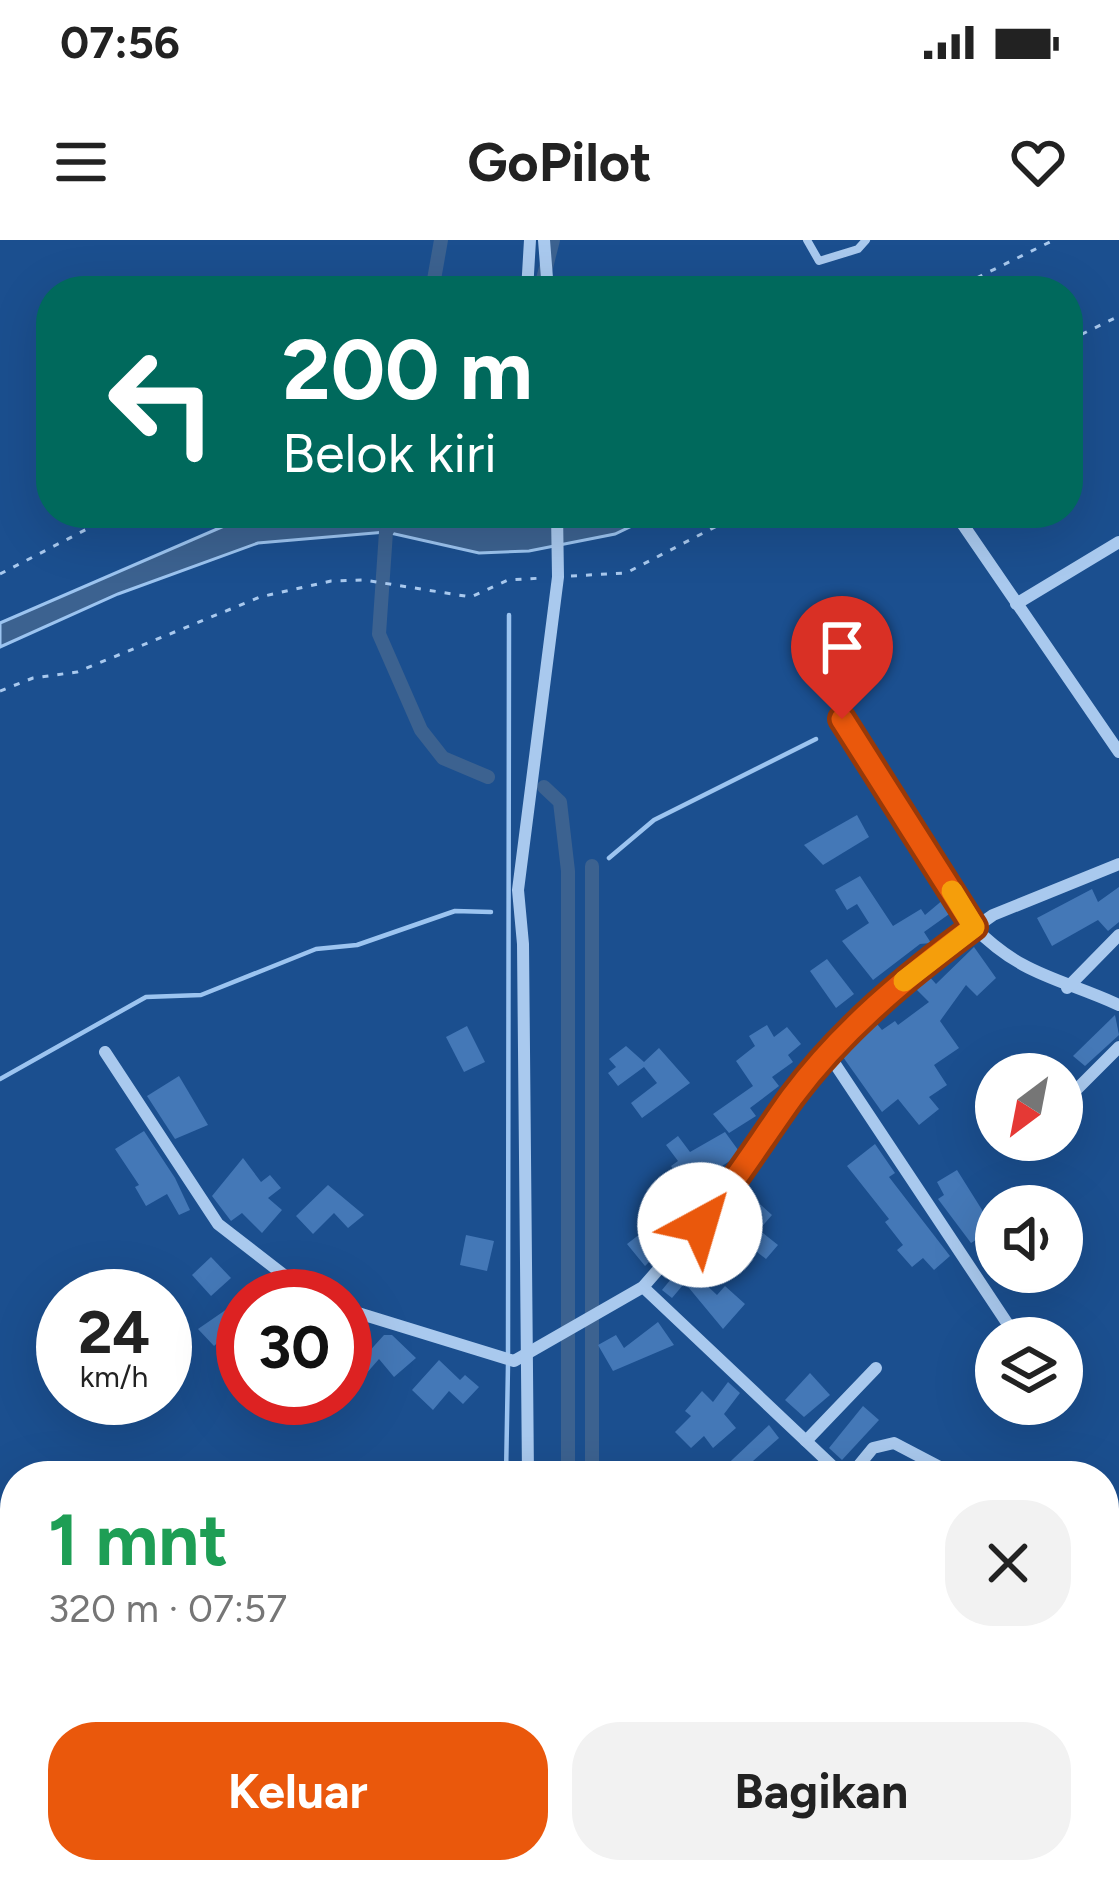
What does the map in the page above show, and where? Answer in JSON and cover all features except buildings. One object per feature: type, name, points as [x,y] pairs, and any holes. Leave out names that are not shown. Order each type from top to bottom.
[{"type":"street","points":[[527,276],[530,240]]},
{"type":"street","points":[[544,240],[547,276]]},
{"type":"street","points":[[527,1461],[520,1359],[518,890],[558,577],[556,528]]},
{"type":"street","points":[[965,528],[1119,752]]},
{"type":"street","points":[[1016,604],[1119,542]]},
{"type":"street","points":[[842,719],[974,927],[1022,968],[1119,1005]]},
{"type":"street","points":[[372,1318],[498,1360],[520,1359],[592,1319],[643,1287],[736,1180],[793,1096],[884,999],[974,927],[1119,864]]},
{"type":"street","points":[[1067,988],[1119,935]]},
{"type":"street","points":[[1083,1083],[1119,1047]]},
{"type":"street","points":[[105,1052],[181,1160],[218,1224],[276,1269]]},
{"type":"street","points":[[829,1055],[1003,1317]]},
{"type":"street","points":[[643,1287],[829,1461]]},
{"type":"street","points":[[806,1441],[876,1369]]},
{"type":"street","points":[[860,1461],[873,1448],[893,1443],[928,1461]]},
{"type":"lane","points":[[807,240],[819,261],[859,249],[866,240]]},
{"type":"path","points":[[981,276],[1054,240]]},
{"type":"path","points":[[1083,334],[1119,316]]},
{"type":"path","points":[[0,574],[89,528]]},
{"type":"path","points":[[0,691],[33,678],[77,672],[260,597],[331,581],[364,580],[471,597],[508,580],[626,574],[713,528]]},
{"type":"water","points":[[219,528],[628,528],[529,551],[479,553],[386,532],[258,543],[118,594],[0,647],[0,623]]},
{"type":"waterway","points":[[435,276],[441,240]]},
{"type":"waterway","points":[[544,276],[553,240]]},
{"type":"waterway","points":[[388,528],[379,634],[421,730],[443,758],[488,777]]},
{"type":"waterway","points":[[508,1353],[509,615]]},
{"type":"waterway","points":[[609,858],[654,820],[816,739]]},
{"type":"waterway","points":[[544,787],[560,802],[568,871],[568,1461]]},
{"type":"waterway","points":[[592,866],[592,1461]]},
{"type":"waterway","points":[[0,1079],[146,997],[201,995],[316,949],[357,945],[455,911],[491,912]]},
{"type":"waterway","points":[[506,1461],[508,1365]]},
{"type":"slow traffic","points":[[904,981],[974,927],[952,891]]},
{"type":"route","points":[[700,1225],[793,1096],[839,1043],[929,960],[974,927],[842,719]]}]
